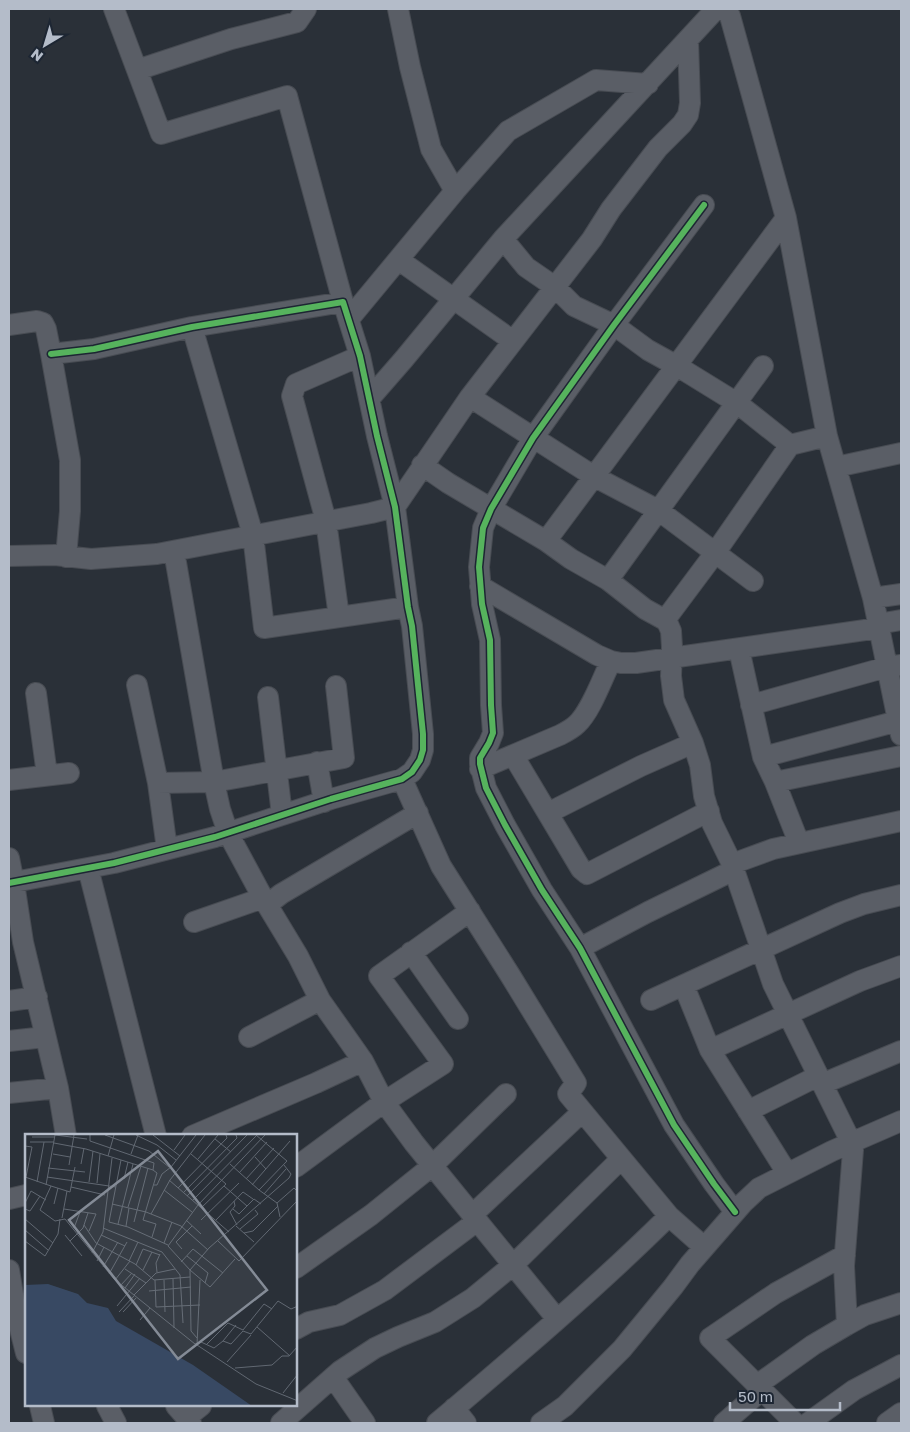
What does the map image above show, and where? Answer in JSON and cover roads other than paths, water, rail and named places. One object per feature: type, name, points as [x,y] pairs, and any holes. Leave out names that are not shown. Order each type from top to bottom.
[{"type":"street","points":[[12,883],[88,868],[228,833],[402,779],[412,772],[420,760],[423,750],[412,626],[395,507],[377,436],[360,356],[287,96],[161,134],[114,9]]},
{"type":"street","points":[[137,70],[231,39],[297,22],[306,9]]},
{"type":"street","points":[[398,9],[410,67],[431,150],[455,192]]},
{"type":"street","points":[[370,398],[404,360],[503,239],[716,9]]},
{"type":"street","points":[[725,9],[730,16],[786,218],[827,436],[873,598],[879,626],[894,666],[899,728],[763,757]]},
{"type":"street","points":[[9,556],[55,555],[91,559],[157,554],[395,507],[470,397],[592,239],[611,209],[640,170],[688,115],[690,103],[688,40]]},
{"type":"street","points":[[52,354],[94,349],[192,327],[346,310],[399,260],[508,131],[596,80],[648,84]]},
{"type":"street","points":[[704,205],[532,438],[482,528],[479,568],[480,586],[490,640],[491,705],[494,732],[480,758],[480,769],[486,788],[505,825],[542,890],[580,948],[674,1125],[735,1212]]},
{"type":"street","points":[[546,541],[786,218]]},
{"type":"street","points":[[503,239],[526,267],[555,287],[574,306],[614,325],[648,350],[737,403],[790,445]]},
{"type":"street","points":[[399,260],[513,341]]},
{"type":"street","points":[[9,326],[34,320],[43,323],[46,329],[70,460],[70,511],[66,557]]},
{"type":"street","points":[[192,327],[253,535],[264,628],[408,607]]},
{"type":"street","points":[[339,617],[326,522],[292,396],[296,384],[360,356]]},
{"type":"street","points":[[608,580],[763,366]]},
{"type":"street","points":[[470,397],[595,477],[658,510],[753,581]]},
{"type":"street","points":[[665,620],[715,554],[790,445],[827,436]]},
{"type":"street","points":[[836,467],[901,453]]},
{"type":"street","points":[[422,465],[448,483],[608,580],[645,609],[665,620],[671,631],[671,676],[674,700],[693,743],[700,765],[704,796],[712,823],[733,867],[773,984],[851,1142],[853,1150],[844,1266],[846,1326]]},
{"type":"street","points":[[174,551],[214,782],[228,833],[298,956],[320,1000],[362,1061],[384,1102],[414,1144],[557,1319]]},
{"type":"street","points":[[480,586],[597,655],[622,663],[672,659],[739,649],[879,626],[901,620]]},
{"type":"street","points":[[873,598],[901,594]]},
{"type":"street","points":[[739,649],[763,757],[799,843]]},
{"type":"street","points":[[480,769],[570,730],[578,724],[586,714],[611,661]]},
{"type":"street","points":[[751,705],[894,666]]},
{"type":"street","points":[[137,686],[158,783],[167,849]]},
{"type":"street","points":[[158,783],[214,782],[344,758],[336,686]]},
{"type":"street","points":[[36,693],[47,775]]},
{"type":"street","points":[[268,697],[282,815]]},
{"type":"street","points":[[548,813],[641,766],[693,743]]},
{"type":"street","points":[[513,755],[583,872],[587,874],[709,811]]},
{"type":"street","points":[[775,782],[901,756]]},
{"type":"street","points":[[318,762],[324,802]]},
{"type":"street","points":[[9,780],[68,773]]},
{"type":"street","points":[[402,779],[441,866],[576,1083],[568,1094],[668,1216],[704,1248]]},
{"type":"street","points":[[194,922],[265,901],[281,894],[418,812]]},
{"type":"street","points":[[580,948],[733,867],[774,849],[901,821]]},
{"type":"street","points":[[9,858],[16,943],[37,997],[58,1088],[66,1134]]},
{"type":"street","points":[[88,868],[155,1134]]},
{"type":"street","points":[[652,1000],[840,913],[901,894]]},
{"type":"street","points":[[298,1166],[384,1102],[443,1064],[379,976],[470,911]]},
{"type":"street","points":[[412,952],[458,1019]]},
{"type":"street","points":[[710,1050],[860,981],[901,966]]},
{"type":"street","points":[[684,986],[710,1050],[787,1173]]},
{"type":"street","points":[[9,1001],[37,997]]},
{"type":"street","points":[[249,1037],[320,1000]]},
{"type":"street","points":[[9,1041],[45,1037]]},
{"type":"street","points":[[748,1111],[820,1080],[901,1051]]},
{"type":"street","points":[[197,1134],[316,1083],[362,1061]]},
{"type":"street","points":[[9,1093],[58,1088]]},
{"type":"street","points":[[298,1267],[371,1215],[432,1166],[506,1094]]},
{"type":"street","points":[[298,1328],[309,1322],[340,1315],[385,1290],[475,1218],[582,1112]]},
{"type":"street","points":[[555,1419],[565,1406],[622,1349],[673,1288],[690,1264],[735,1212],[759,1188],[851,1142],[901,1121]]},
{"type":"street","points":[[281,1423],[340,1371],[375,1348],[435,1322],[473,1298],[513,1265],[621,1159]]},
{"type":"street","points":[[9,1199],[25,1195]]},
{"type":"street","points":[[437,1423],[460,1416],[557,1319],[625,1259],[668,1216]]},
{"type":"street","points":[[795,1423],[710,1338],[776,1293],[845,1256]]},
{"type":"street","points":[[25,1269],[9,1270],[16,1313],[25,1349]]},
{"type":"street","points":[[724,1423],[759,1387],[813,1344],[864,1315],[901,1303]]},
{"type":"street","points":[[808,1423],[854,1390],[901,1365]]},
{"type":"street","points":[[333,1377],[360,1421]]},
{"type":"street","points":[[40,1407],[44,1423]]},
{"type":"street","points":[[108,1407],[116,1423]]},
{"type":"street","points":[[887,1423],[901,1413]]}]
